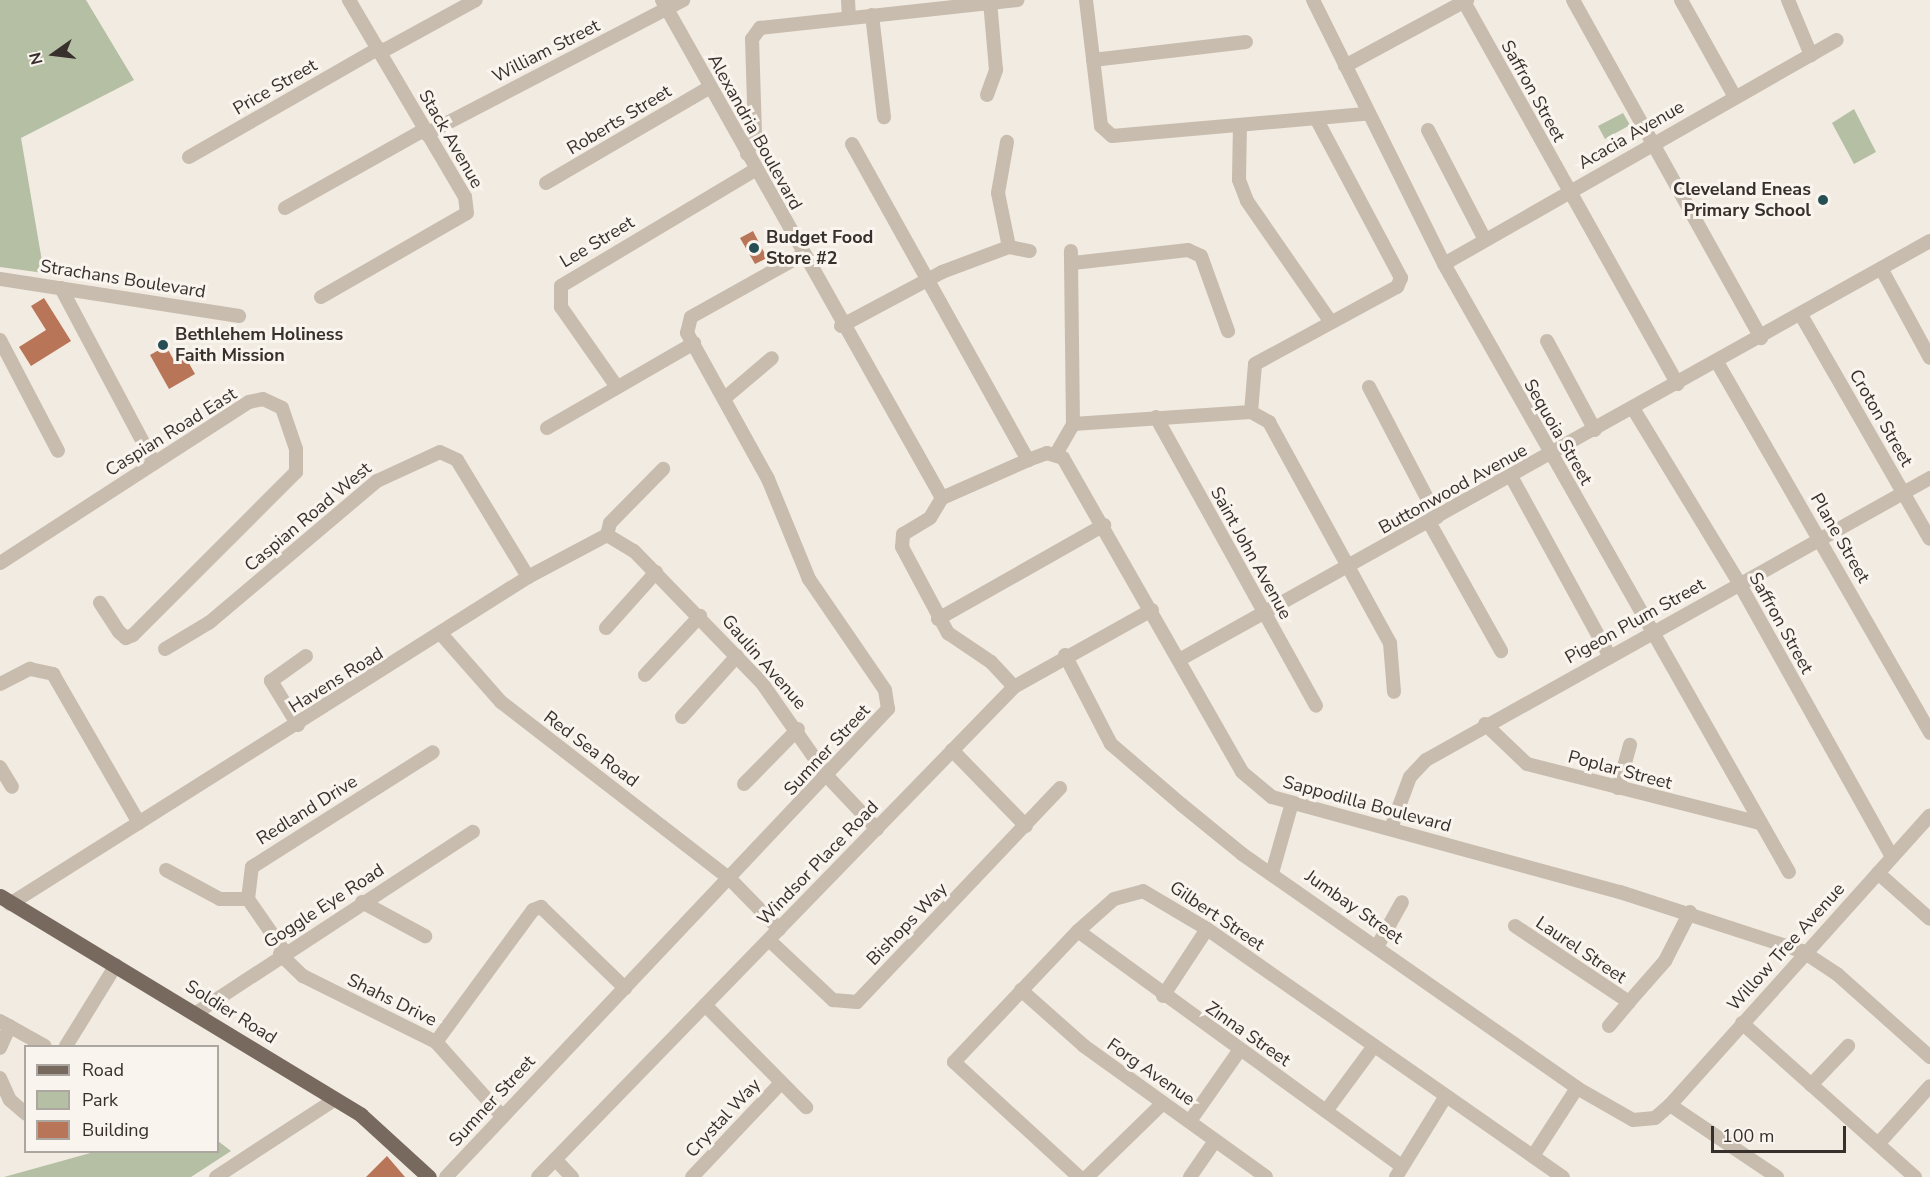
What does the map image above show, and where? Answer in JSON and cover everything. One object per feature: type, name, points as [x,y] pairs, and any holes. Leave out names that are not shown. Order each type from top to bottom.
[{"type":"main road","name":"Soldier Road","points":[[5,900],[196,1013],[388,1135],[429,1177]]},
{"type":"street","name":"Stack Avenue","points":[[321,297],[467,213],[465,197],[349,0]]},
{"type":"street","name":"Price Street","points":[[189,157],[380,50],[476,0]]},
{"type":"street","name":"William Street","points":[[285,208],[664,4],[683,0]]},
{"type":"street","points":[[848,0],[849,18]]},
{"type":"street","points":[[747,154],[755,134],[756,31],[872,15],[1017,0]]},
{"type":"street","points":[[1086,0],[1101,126],[1112,136],[1317,120],[1365,114]]},
{"type":"street","name":"Sequoia Street","points":[[1313,0],[1365,114],[1444,264],[1550,457],[1654,631],[1789,872]]},
{"type":"street","points":[[1573,0],[1761,338]]},
{"type":"street","points":[[1681,0],[1735,97]]},
{"type":"street","points":[[1788,0],[1811,55]]},
{"type":"street","points":[[1345,66],[1465,1]]},
{"type":"street","name":"Saffron Street","points":[[1465,1],[1569,192],[1678,384]]},
{"type":"street","points":[[987,94],[996,70],[990,2]]},
{"type":"street","name":"Alexandria Boulevard","points":[[664,4],[841,326],[942,498]]},
{"type":"street","points":[[872,15],[884,117]]},
{"type":"street","name":"Acacia Avenue","points":[[1444,264],[1837,40]]},
{"type":"street","points":[[1093,60],[1246,42]]},
{"type":"street","name":"Roberts Street","points":[[546,183],[710,87]]},
{"type":"street","points":[[1251,412],[1255,364],[1329,321],[1397,287],[1401,278],[1317,120]]},
{"type":"street","points":[[1240,126],[1239,180],[1247,201],[1329,321]]},
{"type":"street","points":[[1428,130],[1485,240]]},
{"type":"street","points":[[1007,142],[998,193],[1009,247]]},
{"type":"street","points":[[852,144],[930,278],[1028,460]]},
{"type":"street","name":"Lee Street","points":[[617,387],[561,307],[561,286],[755,170]]},
{"type":"street","name":"Buttonwood Avenue","points":[[1179,660],[1550,457],[1930,241]]},
{"type":"street","points":[[841,326],[930,278],[1009,247],[1030,251]]},
{"type":"street","points":[[1014,687],[938,619],[900,540],[930,518],[942,498],[1028,460],[1056,454],[1073,424],[1072,257],[1188,250],[1201,256],[1228,331]]},
{"type":"street","name":"Sumner Street","points":[[446,1177],[885,716],[888,696],[809,579],[768,479],[687,328],[691,317],[802,255]]},
{"type":"street","points":[[1882,270],[1930,358]]},
{"type":"street","name":"Strachans Boulevard","points":[[0,279],[240,316]]},
{"type":"street","points":[[61,288],[154,463]]},
{"type":"street","name":"Croton Street","points":[[1802,315],[1930,539]]},
{"type":"street","points":[[0,340],[58,451]]},
{"type":"street","points":[[1548,340],[1595,430]]},
{"type":"street","points":[[547,428],[694,343]]},
{"type":"street","points":[[726,397],[772,358]]},
{"type":"street","name":"Plane Street","points":[[1717,362],[1930,733]]},
{"type":"street","points":[[1369,387],[1433,520],[1501,651]]},
{"type":"street","name":"Caspian Road East","points":[[0,563],[231,412],[263,399],[282,408],[298,467],[133,635],[126,638],[118,632],[100,603]]},
{"type":"street","name":"Saffron Street","points":[[1634,410],[1739,584],[1892,857]]},
{"type":"street","points":[[1073,424],[1251,412],[1269,422],[1390,643],[1394,692]]},
{"type":"street","name":"Saint John Avenue","points":[[1156,417],[1316,706]]},
{"type":"street","name":"Caspian Road West","points":[[165,649],[210,622],[377,481],[440,452],[457,460],[528,577]]},
{"type":"street","name":"Sappodilla Boulevard","points":[[1056,454],[1070,464],[1242,772],[1255,787],[1292,803],[1391,828],[1690,912],[1803,951],[1838,974],[1930,1058]]},
{"type":"street","points":[[607,535],[623,508],[663,469]]},
{"type":"street","points":[[1512,478],[1610,657]]},
{"type":"street","name":"Pigeon Plum Street","points":[[1391,828],[1416,768],[1485,724],[1610,657],[1930,478]]},
{"type":"street","points":[[938,619],[1104,525]]},
{"type":"street","name":"Gaulin Avenue","points":[[607,535],[656,573],[737,656],[798,729],[827,776],[877,829]]},
{"type":"street","name":"Havens Road","points":[[5,900],[140,824],[442,635],[528,577],[607,535]]},
{"type":"street","points":[[606,628],[656,573]]},
{"type":"street","name":"Windsor Place Road","points":[[538,1177],[1014,687],[1065,655],[1152,610]]},
{"type":"street","points":[[645,675],[700,616]]},
{"type":"street","name":"Red Sea Road","points":[[442,635],[501,702],[731,880],[779,929]]},
{"type":"street","name":"Jumbay Street","points":[[1065,655],[1111,744],[1242,854],[1378,945],[1577,1088],[1633,1120],[1655,1118],[1670,1105]]},
{"type":"street","points":[[298,725],[272,681],[306,656]]},
{"type":"street","points":[[682,717],[737,656]]},
{"type":"street","points":[[0,684],[30,669],[53,674],[140,824]]},
{"type":"street","name":"Poplar Street","points":[[1485,724],[1527,764],[1761,823]]},
{"type":"street","points":[[744,784],[798,729]]},
{"type":"street","points":[[1618,788],[1630,745]]},
{"type":"street","points":[[952,750],[1026,826]]},
{"type":"street","name":"Redland Drive","points":[[248,899],[248,878],[262,857],[433,752]]},
{"type":"street","points":[[0,767],[12,787]]},
{"type":"street","name":"Bishops Way","points":[[769,939],[833,1000],[856,1002],[1060,788]]},
{"type":"street","points":[[1272,873],[1292,803]]},
{"type":"street","name":"Willow Tree Avenue","points":[[1670,1105],[1803,951],[1878,873],[1930,814]]},
{"type":"street","name":"Goggle Eye Road","points":[[196,1013],[282,953],[473,832]]},
{"type":"street","points":[[166,870],[220,899],[248,899],[282,953]]},
{"type":"street","points":[[1878,873],[1930,919]]},
{"type":"street","name":"Gilbert Street","points":[[1079,1177],[954,1062],[1078,931],[1114,899],[1143,891],[1207,929],[1563,1177]]},
{"type":"street","points":[[362,902],[425,936]]},
{"type":"street","points":[[1378,945],[1402,902]]},
{"type":"street","points":[[436,1042],[533,910],[541,907],[625,988]]},
{"type":"street","name":"Laurel Street","points":[[1609,1026],[1665,961],[1690,912]]},
{"type":"street","name":"Laurel Street","points":[[1515,926],[1629,1002]]},
{"type":"street","points":[[1163,996],[1207,929]]},
{"type":"street","name":"Zinna Street","points":[[1078,931],[1163,996],[1326,1111],[1398,1171]]},
{"type":"street","name":"Shahs Drive","points":[[282,953],[303,976],[436,1042],[502,1116]]},
{"type":"street","points":[[67,1045],[116,965]]},
{"type":"street","name":"Forg Avenue","points":[[1021,990],[1084,1046],[1266,1177]]},
{"type":"street","points":[[705,1005],[806,1107]]},
{"type":"street","points":[[1742,1023],[1915,1177]]},
{"type":"street","points":[[0,1048],[5,1024],[42,1045]]},
{"type":"street","points":[[1326,1111],[1374,1046]]},
{"type":"street","points":[[1811,1085],[1848,1046]]},
{"type":"street","points":[[1190,1121],[1239,1051]]},
{"type":"street","points":[[0,1078],[10,1100],[24,1112]]},
{"type":"street","name":"Crystal Way","points":[[692,1177],[781,1083]]},
{"type":"street","points":[[1879,1143],[1930,1086]]},
{"type":"street","points":[[1533,1156],[1577,1088]]},
{"type":"street","points":[[1398,1171],[1446,1096]]},
{"type":"street","points":[[216,1177],[334,1100]]},
{"type":"street","points":[[1088,1177],[1163,1102]]},
{"type":"street","points":[[1670,1105],[1776,1177]]},
{"type":"street","points":[[1190,1177],[1215,1141]]},
{"type":"street","points":[[555,1159],[572,1177]]},
{"type":"green space","points":[[0,0],[86,0],[134,80],[21,138],[44,273],[0,267]]},
{"type":"green space","points":[[1854,109],[1876,152],[1854,164],[1832,123]]},
{"type":"green space","points":[[1623,113],[1630,125],[1605,139],[1598,126]]},
{"type":"green space","points":[[219,1142],[231,1151],[191,1177],[4,1177],[90,1153],[219,1153]]},
{"type":"building","name":"Budget Food Store #2","points":[[753,231],[767,258],[755,264],[740,238]]},
{"type":"building","points":[[44,298],[71,341],[31,366],[19,347],[46,330],[31,306]]},
{"type":"building","points":[[166,346],[176,364],[186,358],[195,374],[169,389],[150,355]]},
{"type":"building","points":[[387,1156],[405,1177],[366,1177]]},
{"type":"place","name":"Cleveland Eneas Primary School","points":[[1823,200]]},
{"type":"place","name":"Budget Food Store #2","points":[[754,248]]},
{"type":"place","name":"Bethlehem Holiness Faith Mission","points":[[163,345]]}]
